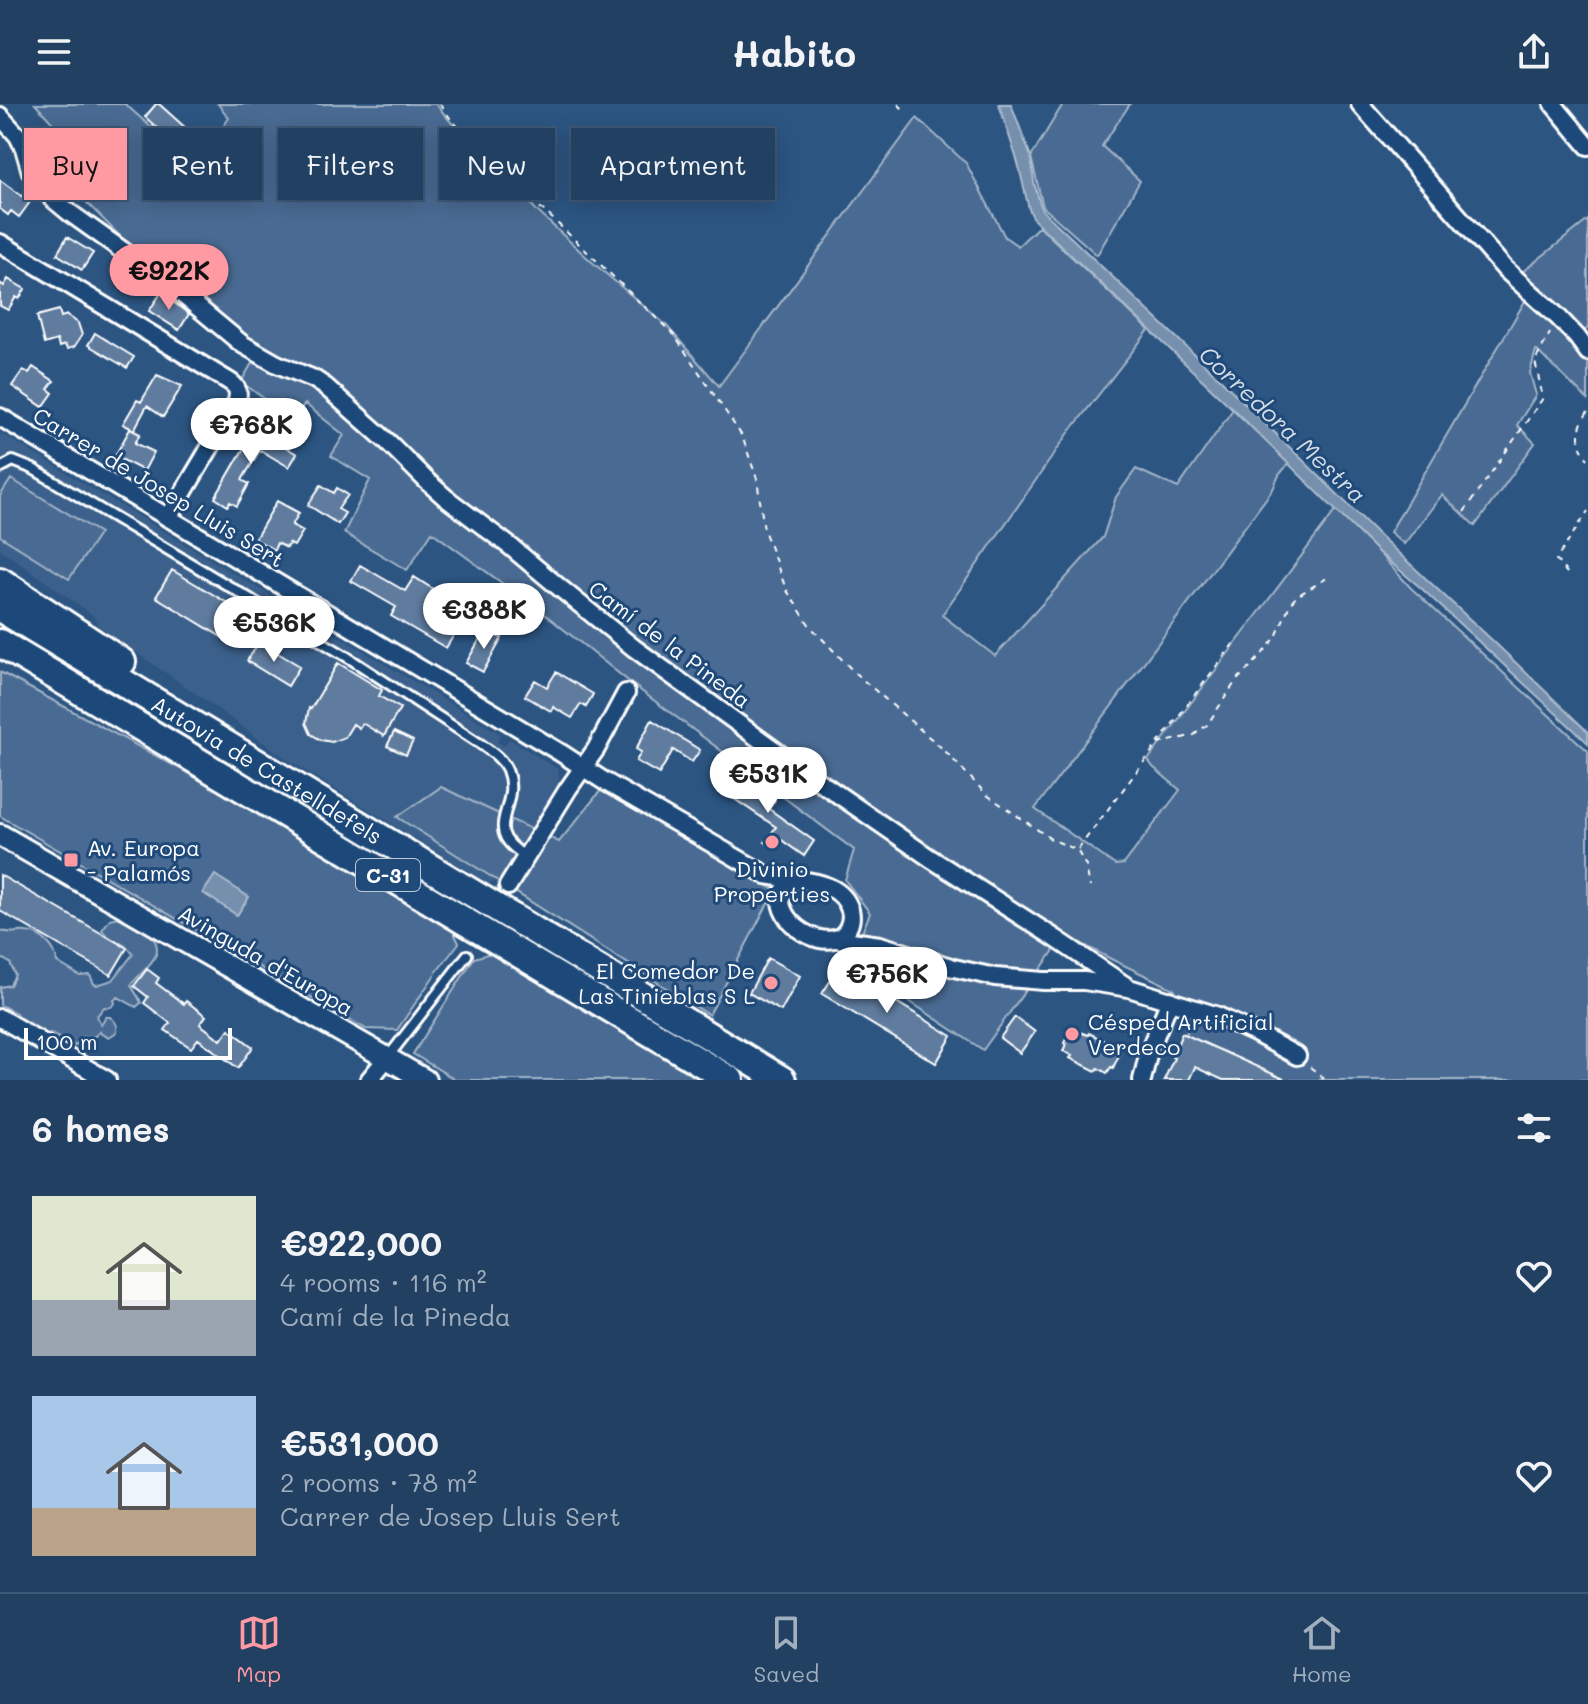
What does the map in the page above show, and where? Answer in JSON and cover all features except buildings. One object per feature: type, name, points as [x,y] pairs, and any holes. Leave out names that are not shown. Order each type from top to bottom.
[{"type":"highway","points":[[0,572],[49,612]]},
{"type":"highway","points":[[0,581],[311,795]]},
{"type":"highway","name":"Autovia de Castelldefels","points":[[0,608],[782,1080]]},
{"type":"highway","name":"Autovia de Castelldefels","points":[[0,645],[730,1080]]},
{"type":"street","points":[[1360,104],[1505,269],[1558,317],[1588,352]]},
{"type":"street","points":[[1553,104],[1588,146]]},
{"type":"street","name":"Camí de la Pineda","points":[[1,119],[18,136],[31,172],[52,198],[171,285],[242,344],[326,387],[446,498],[634,648],[930,858],[1129,988]]},
{"type":"street","points":[[0,243],[234,384],[239,393],[236,404],[168,518]]},
{"type":"street","name":"Carrer de Josep Lluis Sert","points":[[0,417],[748,865],[771,877],[821,883],[833,889],[842,896],[851,915],[880,945]]},
{"type":"street","points":[[508,886],[596,749],[626,693]]},
{"type":"street","name":"Avinguda d'Europa","points":[[0,835],[425,1080]]},
{"type":"street","name":"Carrer de Josep Lluis Sert","points":[[748,865],[782,904],[790,922],[801,931],[823,940],[880,945],[995,977],[1084,981],[1129,988],[1218,1016],[1297,1056]]},
{"type":"street","points":[[782,904],[784,890],[798,880]]},
{"type":"street","points":[[837,939],[845,933],[851,915]]},
{"type":"street","points":[[1142,1080],[1149,1051],[1170,1000]]},
{"type":"street","points":[[0,1018],[107,1080]]},
{"type":"street","points":[[369,1080],[387,1058]]},
{"type":"lane","points":[[0,468],[13,461],[33,469],[349,658],[479,743],[506,767],[510,791],[502,826],[503,836],[512,848],[526,857]]},
{"type":"lane","points":[[387,1058],[467,955]]},
{"type":"path","points":[[440,104],[502,174],[674,335],[742,436],[757,479],[769,545],[786,589],[810,626],[855,673],[943,749],[987,795],[1051,839],[1077,850],[1086,866],[1090,887]]},
{"type":"path","points":[[898,104],[905,111]]},
{"type":"path","points":[[1464,512],[1543,398],[1535,361],[1558,317]]},
{"type":"path","points":[[1588,412],[1579,432],[1580,449],[1588,459]]},
{"type":"path","points":[[1567,573],[1556,560],[1588,511]]},
{"type":"path","points":[[1157,744],[1194,735],[1207,725],[1236,681],[1276,637],[1290,604],[1297,596],[1327,578]]},
{"type":"path","points":[[1077,850],[1237,639]]},
{"type":"path","points":[[1297,1056],[1326,1080]]},
{"type":"shaded area","points":[[35,104],[125,104],[152,128],[143,128],[143,200],[262,200],[262,128],[222,128],[229,118],[218,104],[436,104],[456,128],[439,128],[439,200],[527,200],[591,261],[666,325],[719,386],[917,118],[966,163],[1005,237],[1018,246],[1039,226],[1149,330],[1068,434],[942,615],[995,656],[1103,537],[1116,497],[1136,469],[1178,488],[1233,409],[1289,463],[1273,489],[1035,809],[1115,865],[1124,864],[1180,790],[1148,760],[1336,510],[1411,588],[1588,751],[1588,1080],[1273,1080],[1273,1074],[1188,1036],[1174,989],[1065,935],[983,1050],[850,962],[870,913],[845,880],[854,850],[432,532],[407,570],[344,533],[370,480],[331,456],[344,435],[305,404],[293,419],[241,382],[259,351],[129,245],[87,203],[89,200],[127,200],[127,128],[57,128]]},
{"type":"shaded area","points":[[999,104],[1011,104],[1031,157],[1042,210],[1588,732],[1588,743],[1378,552],[1034,220]]},
{"type":"shaded area","points":[[1063,104],[1130,104],[1102,146],[1140,181],[1097,255],[1043,207],[1031,157]]},
{"type":"shaded area","points":[[1588,220],[1588,328],[1582,333],[1522,272]]},
{"type":"shaded area","points":[[1525,301],[1551,319],[1588,360],[1588,400],[1536,350],[1530,373],[1536,395],[1517,425],[1535,443],[1475,526],[1442,495],[1404,544],[1390,532]]},
{"type":"shaded area","points":[[0,433],[501,734],[497,742],[504,746],[509,739],[558,769],[560,782],[499,881],[488,883],[288,760],[98,626],[94,616],[0,549]]},
{"type":"shaded area","points":[[11,479],[100,533],[69,579],[0,536],[0,496]]},
{"type":"shaded area","points":[[0,672],[316,842],[448,921],[459,943],[397,1030],[366,1029],[0,816]]},
{"type":"shaded area","points":[[441,787],[559,842],[601,790],[775,890],[709,1015],[397,817]]},
{"type":"shaded area","points":[[215,875],[249,897],[237,915],[203,893]]},
{"type":"shaded area","points":[[119,917],[140,926],[157,946],[153,960],[131,985],[141,1003],[136,1007],[118,997],[113,1006],[104,1007],[97,1016],[101,1025],[106,1017],[110,1017],[117,1025],[117,1032],[109,1037],[100,1031],[95,1036],[82,1037],[75,1046],[51,1033],[42,1035],[25,1029],[16,1013],[0,1005],[0,987],[10,985],[15,975],[10,963],[0,957],[0,930],[37,935],[51,946],[57,962],[80,976],[90,975],[97,985],[113,980],[133,954],[102,930],[110,919]]},
{"type":"shaded area","points":[[497,951],[706,1080],[456,1080],[413,1054],[474,958]]},
{"type":"place","name":"Divinio Properties","points":[[772,842]]},
{"type":"place","name":"Av. Europa - Palamós","points":[[71,860]]},
{"type":"place","name":"El Comedor De Las Tinieblas S L","points":[[771,983]]},
{"type":"place","name":"Césped Artificial Verdeco","points":[[1072,1034]]},
{"type":"water label","name":"Corredora Mestra","points":[[1283,424]]}]
